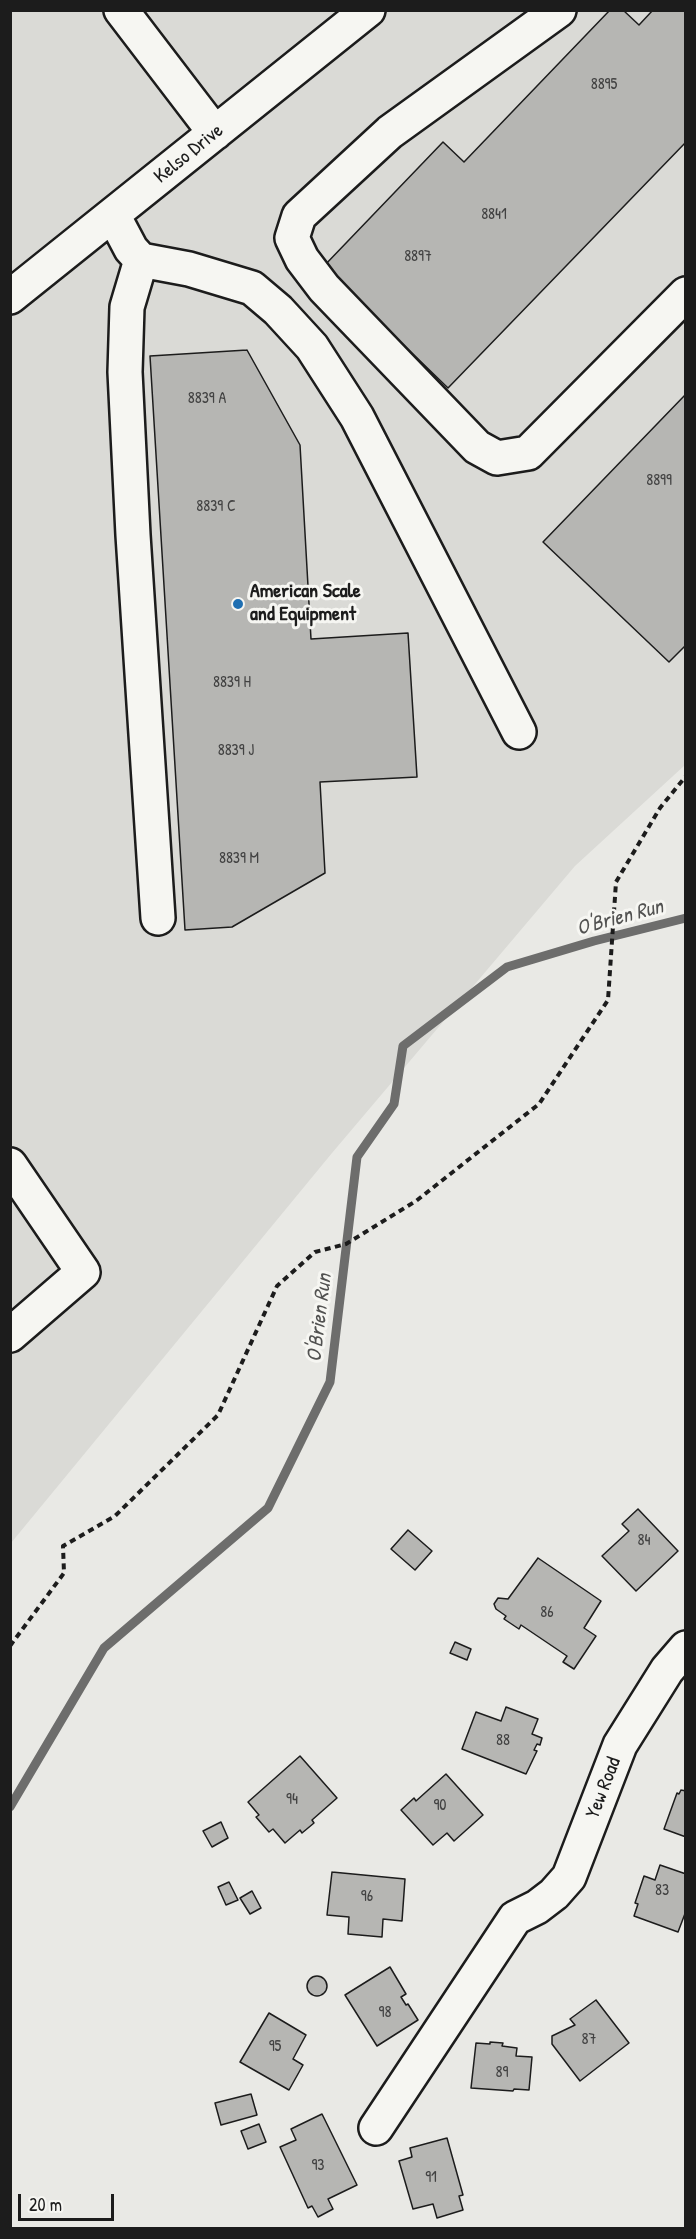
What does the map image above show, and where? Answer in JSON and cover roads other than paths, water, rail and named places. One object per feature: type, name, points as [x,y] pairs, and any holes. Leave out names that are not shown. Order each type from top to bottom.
[{"type":"street","points":[[121,10],[215,133]]},
{"type":"street","name":"Kelso Drive","points":[[10,297],[368,10]]},
{"type":"street","points":[[559,10],[390,132],[299,216],[292,238],[302,259],[324,288],[477,447],[497,458],[528,453],[686,294]]},
{"type":"street","points":[[112,215],[131,249],[141,260],[189,269],[252,288],[278,310],[312,347],[357,417],[519,732]]},
{"type":"street","points":[[141,260],[127,307],[124,372],[158,918]]},
{"type":"street","points":[[10,1165],[83,1272],[10,1335]]},
{"type":"street","name":"Yew Road","points":[[376,2128],[515,1918],[537,1907],[554,1894],[569,1877],[620,1745],[667,1670],[686,1648]]},
{"type":"waterway","name":"O'Brien Run","points":[[10,1807],[104,1648],[268,1508],[330,1382],[357,1157],[394,1104],[403,1046],[507,967],[594,941],[686,918]]},
{"type":"place","name":"American Scale and Equipment","points":[[238,604]]}]
